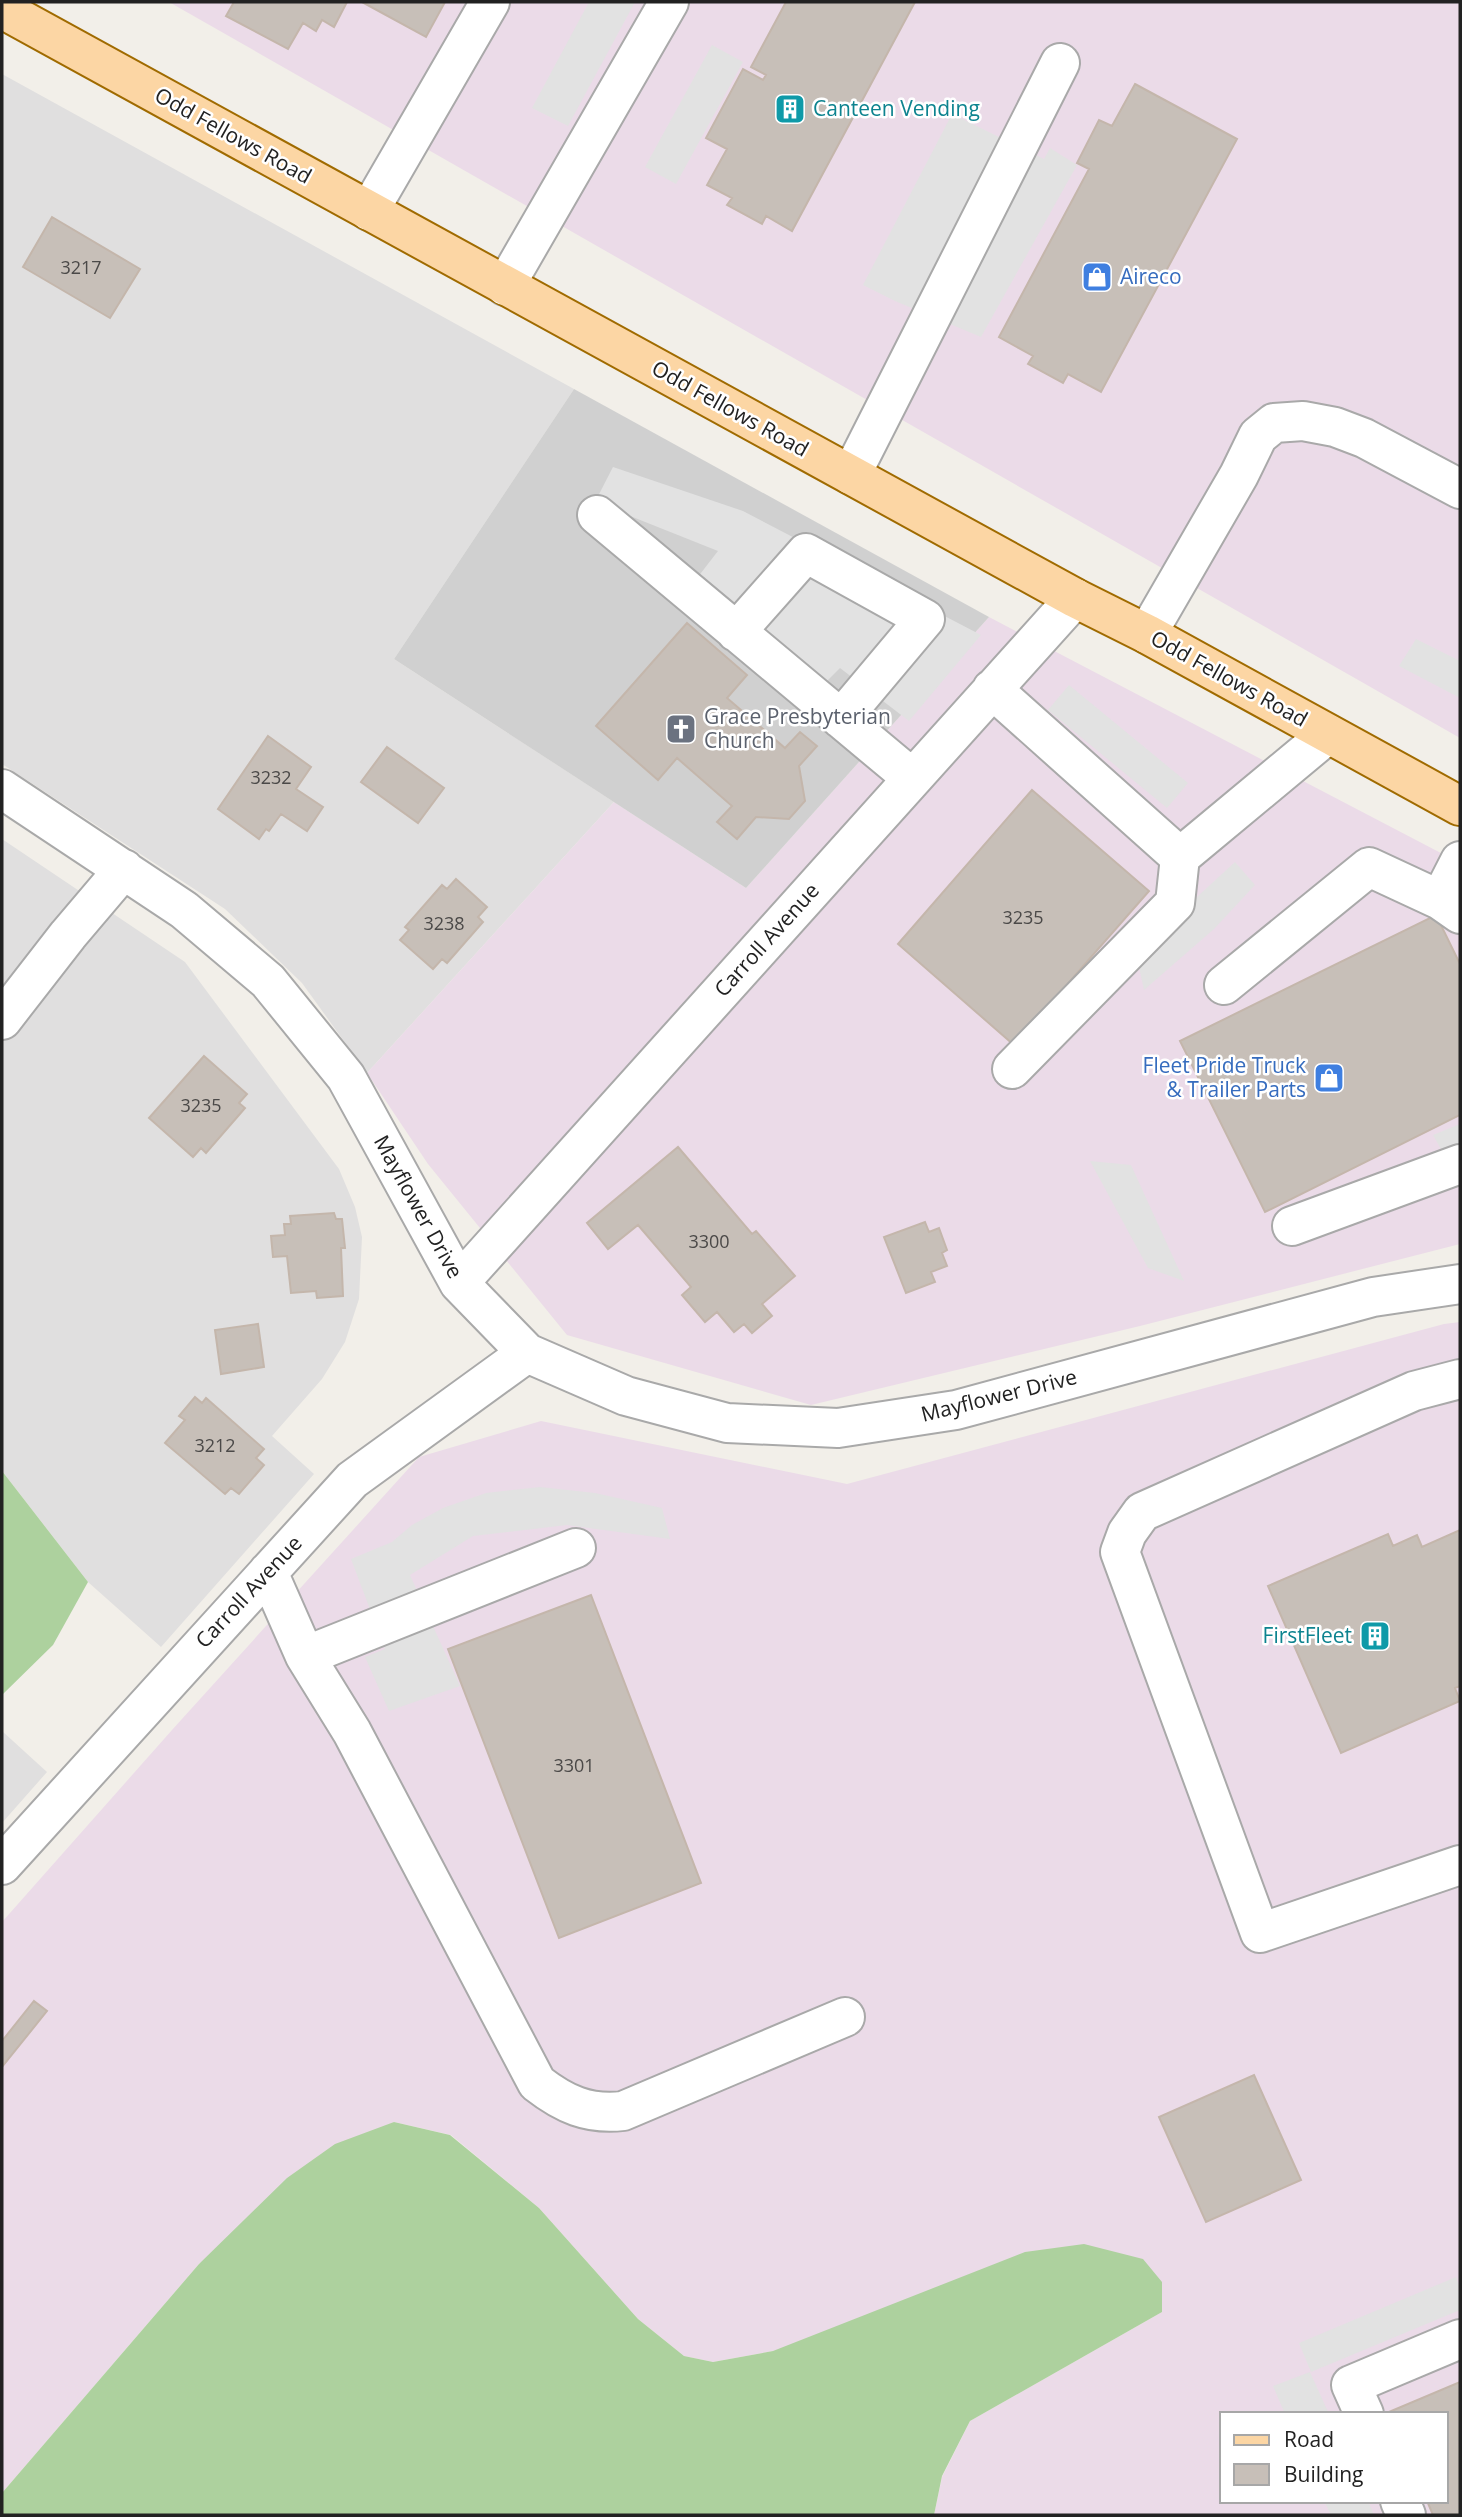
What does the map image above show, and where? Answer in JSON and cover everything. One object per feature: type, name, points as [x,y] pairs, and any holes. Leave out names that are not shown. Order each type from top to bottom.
[{"type":"main road","name":"Odd Fellows Road","points":[[2,9],[1075,598],[1460,806]]},
{"type":"street","points":[[369,211],[490,2]]},
{"type":"street","points":[[505,286],[669,2]]},
{"type":"street","points":[[851,475],[1060,63]]},
{"type":"street","points":[[1146,634],[1239,475],[1258,436],[1274,423],[1303,421],[1335,427],[1364,438],[1460,489]]},
{"type":"street","points":[[597,515],[912,778]]},
{"type":"street","points":[[736,632],[806,553],[925,619],[841,719]]},
{"type":"street","name":"Carroll Avenue","points":[[459,1283],[1075,598]]},
{"type":"street","points":[[992,690],[1180,857]]},
{"type":"street","points":[[1012,1069],[1175,903],[1180,857],[1328,734]]},
{"type":"street","name":"Mayflower Drive","points":[[2,789],[184,910],[268,981],[346,1077],[459,1283],[527,1353],[626,1396],[727,1423],[838,1428],[956,1410],[1373,1297],[1460,1284]]},
{"type":"street","points":[[1224,985],[1369,867],[1450,907],[1460,862]]},
{"type":"street","points":[[2,1020],[124,869]]},
{"type":"street","points":[[1292,1226],[1460,1164]]},
{"type":"street","name":"Carroll Avenue","points":[[2,1866],[352,1480],[527,1353]]},
{"type":"street","points":[[1460,1380],[1414,1391],[1142,1512],[1127,1533],[1120,1552],[1260,1933],[1460,1865]]},
{"type":"street","points":[[305,1656],[576,1548]]},
{"type":"street","points":[[268,1572],[305,1656],[352,1732],[537,2083],[558,2099],[579,2109],[604,2113],[623,2111],[845,2017]]},
{"type":"street","points":[[1363,2412],[1351,2385],[1460,2339]]},
{"type":"shaded area","points":[[169,2],[1460,2],[1460,738]]},
{"type":"shaded area","points":[[589,2],[635,2],[568,126],[532,108]]},
{"type":"shaded area","points":[[712,45],[743,62],[676,184],[645,167]]},
{"type":"shaded area","points":[[2,74],[574,389],[394,659],[614,802],[367,1073],[302,983],[225,909],[2,764]]},
{"type":"shaded area","points":[[952,114],[1044,159],[1050,148],[1077,165],[981,337],[863,285]]},
{"type":"shaded area","points":[[574,389],[989,617],[746,888],[394,659]]},
{"type":"shaded area","points":[[613,467],[743,511],[981,635],[909,721],[840,668],[823,685],[694,582],[718,551],[595,502]]},
{"type":"shaded area","points":[[989,617],[1460,863],[1460,1244],[1140,1326],[811,1405],[567,1335],[428,1164],[367,1073],[614,802],[746,888]]},
{"type":"shaded area","points":[[1416,639],[1460,661],[1460,698],[1399,666]]},
{"type":"shaded area","points":[[1069,685],[1188,783],[1167,808],[1048,710]]},
{"type":"shaded area","points":[[2,839],[185,962],[339,1169],[355,1207],[362,1237],[359,1299],[345,1342],[322,1379],[272,1436],[314,1474],[161,1647],[88,1582],[2,1471]]},
{"type":"shaded area","points":[[1235,862],[1255,885],[1214,929],[1144,990],[1136,953]]},
{"type":"shaded area","points":[[1460,1124],[1460,1164],[1451,1167],[1433,1135]]},
{"type":"shaded area","points":[[1090,1161],[1131,1165],[1184,1281],[1148,1268]]},
{"type":"shaded area","points":[[1460,1322],[1460,2515],[934,2515],[942,2477],[970,2421],[1162,2312],[773,2351],[713,2362],[684,2356],[638,2319],[539,2208],[451,2135],[394,2122],[199,2264],[2,2493],[2,1922],[419,1457],[541,1421],[847,1484],[1444,1324]]},
{"type":"shaded area","points":[[540,1487],[595,1493],[662,1508],[670,1539],[567,1525],[473,1536],[410,1575],[460,1686],[389,1711],[365,1657],[385,1649],[351,1559],[392,1542],[412,1525],[443,1508],[486,1493]]},
{"type":"shaded area","points":[[2,1731],[47,1772],[2,1823]]},
{"type":"shaded area","points":[[1456,2277],[1460,2288],[1460,2310],[1311,2372],[1299,2343]]},
{"type":"shaded area","points":[[1310,2372],[1328,2412],[1284,2412],[1273,2386]]},
{"type":"shaded area","points":[[1325,2503],[1369,2503],[1374,2515],[1331,2515]]},
{"type":"green space","points":[[2,1471],[88,1582],[53,1645],[2,1695]]},
{"type":"green space","points":[[394,2122],[450,2135],[539,2208],[638,2319],[684,2356],[713,2362],[773,2351],[1025,2252],[1084,2244],[1143,2259],[1162,2282],[1162,2312],[970,2421],[942,2476],[934,2515],[2,2515],[2,2493],[199,2264],[287,2178],[335,2144]]},
{"type":"building","points":[[234,2],[347,2],[334,27],[322,20],[316,31],[303,23],[288,49],[226,16]]},
{"type":"building","points":[[362,2],[445,2],[426,37]]},
{"type":"building","name":"Canteen Vending","points":[[786,2],[915,2],[792,231],[766,216],[762,224],[727,205],[732,198],[707,185],[727,149],[706,138],[743,69],[763,80],[766,75],[751,67]]},
{"type":"building","name":"Aireco","points":[[1135,84],[1237,139],[1101,392],[1068,374],[1063,383],[1028,364],[1033,356],[999,337],[1089,169],[1077,163],[1099,120],[1112,126]]},
{"type":"building","points":[[52,217],[140,269],[110,318],[23,267]]},
{"type":"building","name":"Grace Presbyterian Church","points":[[687,623],[747,675],[727,698],[785,748],[800,732],[817,746],[799,766],[805,801],[789,819],[756,817],[737,839],[717,822],[732,806],[677,758],[658,780],[596,726]]},
{"type":"building","points":[[268,736],[311,767],[296,789],[323,807],[307,831],[281,814],[269,831],[266,829],[259,839],[218,809]]},
{"type":"building","points":[[387,747],[444,788],[418,823],[361,782]]},
{"type":"building","points":[[1032,790],[1149,891],[1014,1045],[898,944]]},
{"type":"building","points":[[456,879],[487,907],[478,917],[483,922],[447,963],[442,959],[433,969],[400,940],[409,930],[405,927],[442,885],[447,889]]},
{"type":"building","name":"Fleet Pride Truck & Trailer Parts","points":[[1436,915],[1460,964],[1460,1115],[1265,1212],[1180,1041]]},
{"type":"building","points":[[204,1056],[247,1094],[239,1103],[245,1108],[206,1153],[201,1148],[193,1157],[149,1118]]},
{"type":"building","points":[[678,1147],[752,1234],[756,1231],[795,1276],[762,1304],[772,1316],[752,1333],[744,1324],[734,1332],[717,1312],[705,1322],[682,1295],[691,1287],[638,1225],[608,1249],[587,1223]]},
{"type":"building","points":[[334,1213],[336,1219],[342,1219],[345,1248],[341,1248],[343,1296],[317,1298],[316,1291],[291,1293],[287,1256],[273,1257],[271,1236],[285,1235],[284,1224],[291,1224],[290,1216]]},
{"type":"building","points":[[925,1222],[929,1232],[939,1228],[947,1250],[942,1253],[947,1266],[931,1272],[935,1282],[906,1293],[884,1237]]},
{"type":"building","points":[[258,1324],[264,1367],[221,1374],[215,1330]]},
{"type":"building","points":[[195,1397],[202,1403],[206,1398],[264,1449],[256,1458],[264,1465],[239,1494],[231,1488],[225,1494],[165,1443],[185,1420],[179,1416]]},
{"type":"building","name":"FirstFleet","points":[[1460,1530],[1460,1686],[1455,1688],[1460,1701],[1341,1753],[1268,1586],[1388,1534],[1393,1546],[1417,1535],[1422,1547]]},
{"type":"building","points":[[591,1595],[701,1883],[559,1938],[448,1649]]},
{"type":"building","points":[[34,2001],[47,2011],[2,2067],[2,2041]]},
{"type":"building","points":[[1254,2075],[1301,2180],[1206,2222],[1159,2117]]},
{"type":"building","points":[[1460,2382],[1460,2515],[1433,2515],[1428,2503],[1448,2503],[1448,2412],[1389,2412]]},
{"type":"place","name":"Canteen Vending","points":[[790,109]]},
{"type":"place","name":"Aireco","points":[[1097,277]]},
{"type":"place","name":"Grace Presbyterian Church","points":[[681,729]]},
{"type":"place","name":"Fleet Pride Truck & Trailer Parts","points":[[1329,1078]]},
{"type":"place","name":"FirstFleet","points":[[1375,1636]]}]
